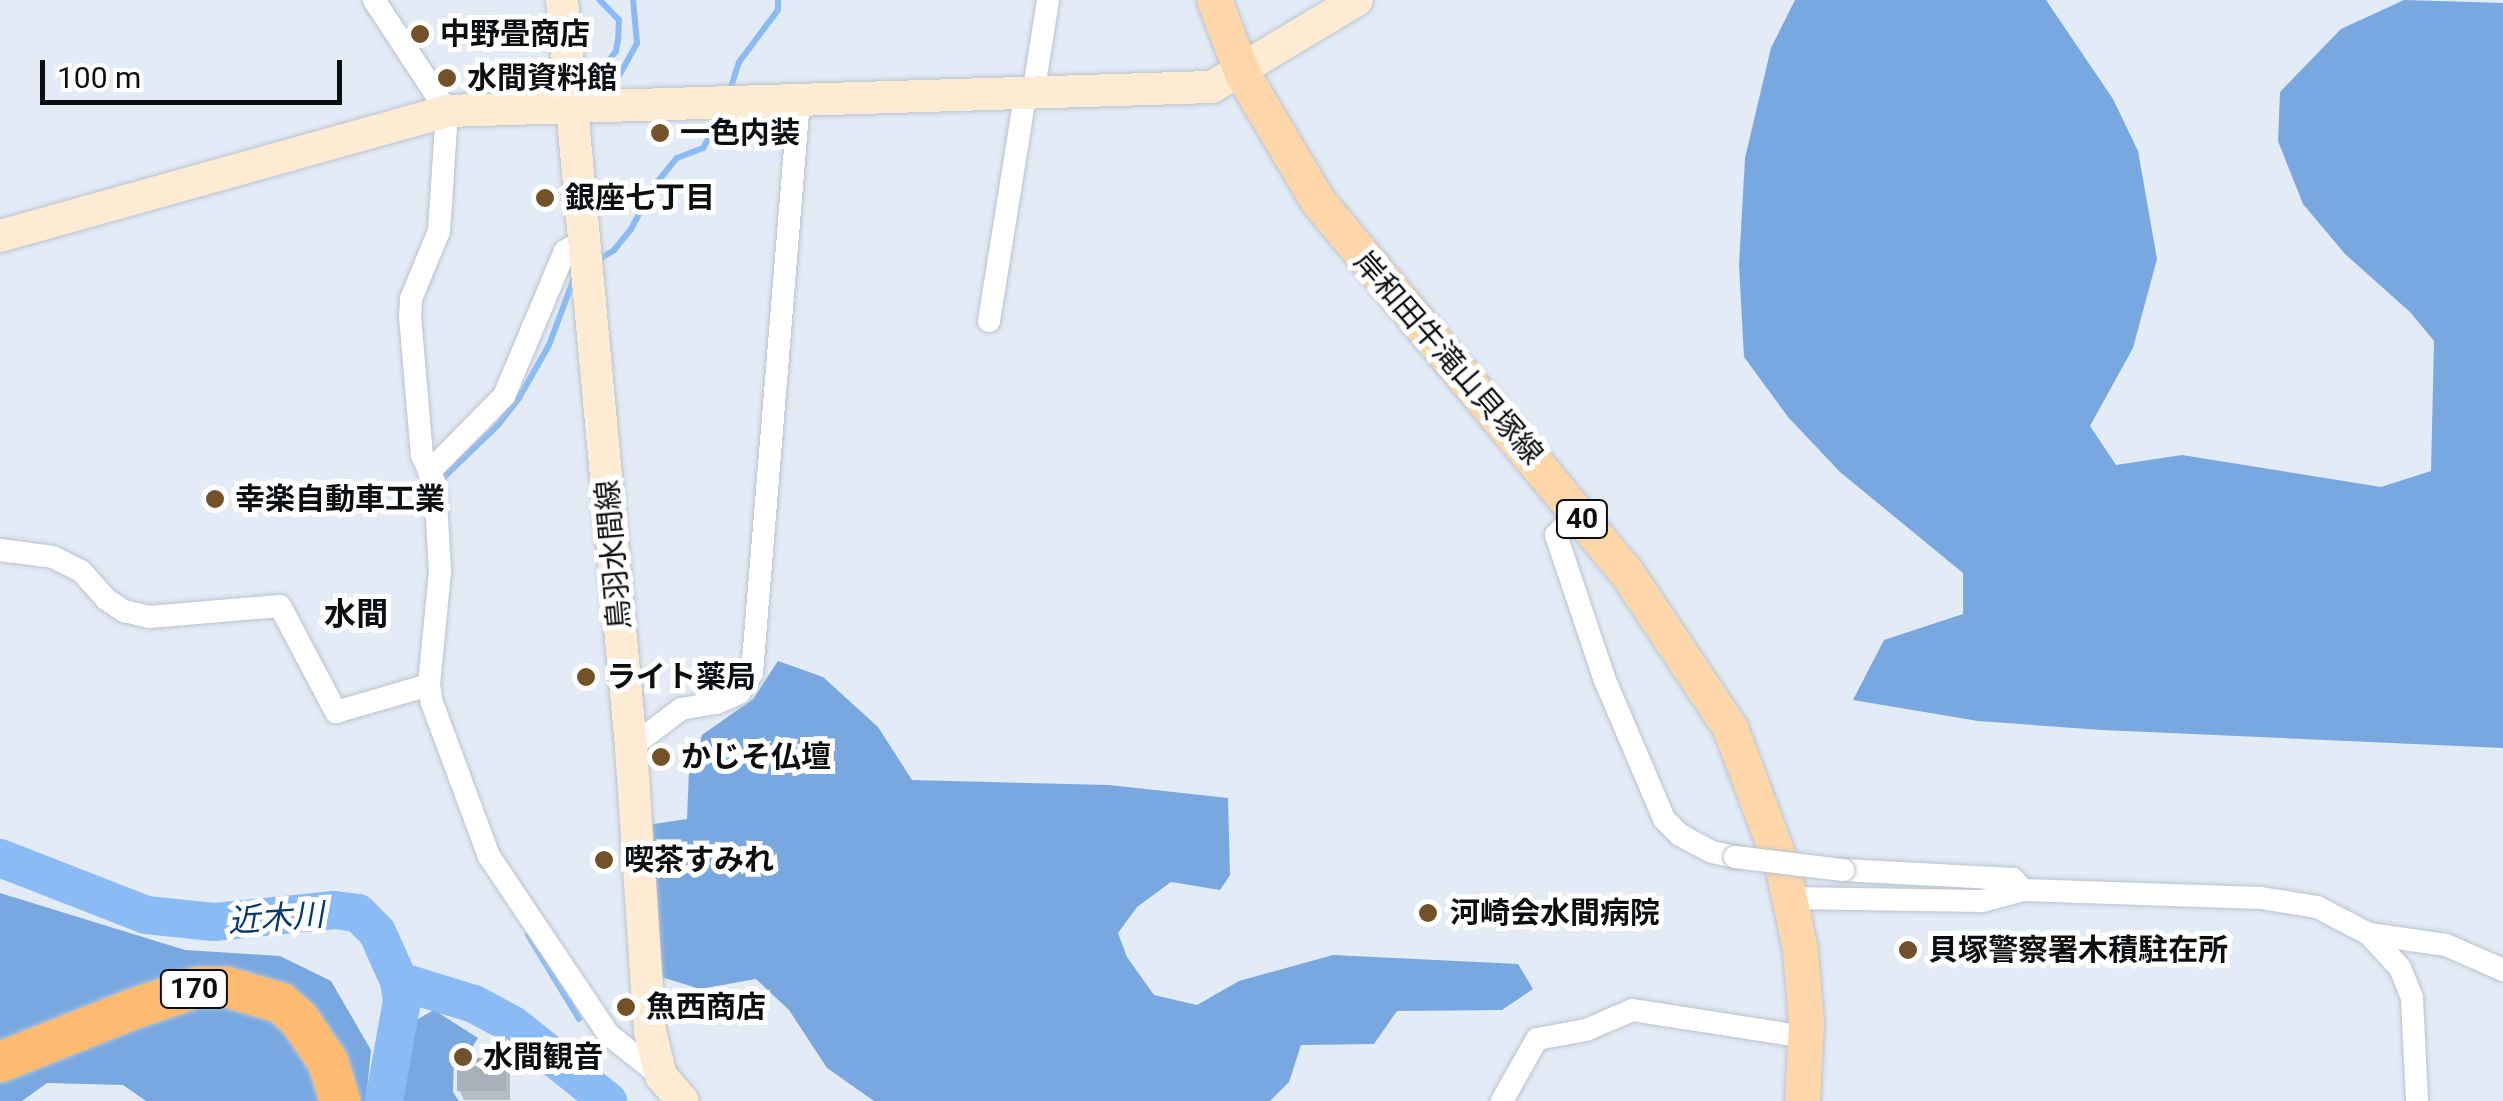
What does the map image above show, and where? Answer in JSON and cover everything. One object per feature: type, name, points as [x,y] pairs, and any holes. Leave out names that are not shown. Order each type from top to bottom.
[{"type":"highway","name":"170","points":[[0,1062],[136,1008],[198,988],[226,988],[281,1002],[299,1019],[328,1062],[340,1101]]},
{"type":"main road","name":"岸和田牛滝山貝塚線","points":[[1214,0],[1242,73],[1339,232],[1578,513],[1658,615],[1730,728],[1763,807],[1789,898],[1803,976],[1802,1101]]},
{"type":"street","points":[[374,0],[447,111],[440,232],[411,299],[410,316],[422,455],[435,484],[440,572],[429,684],[441,731],[488,856],[608,1034],[672,1089]]},
{"type":"street","name":"鳥羽水間線","points":[[562,0],[631,747],[650,1031],[672,1089]]},
{"type":"street","points":[[989,321],[1048,0]]},
{"type":"street","points":[[0,236],[447,111],[1212,87],[1242,73],[1357,0]]},
{"type":"street","points":[[631,747],[681,709],[716,703],[739,693],[752,674],[799,100]]},
{"type":"street","points":[[430,472],[504,396],[566,251],[586,240]]},
{"type":"street","points":[[1578,513],[1556,535],[1604,678],[1664,819],[1680,835],[1712,852],[1843,870],[2013,879],[2023,890]]},
{"type":"street","points":[[0,550],[53,557],[81,570],[124,611],[148,617],[280,606],[336,712],[429,684]]},
{"type":"street","points":[[1789,898],[1982,902],[2023,890],[2261,898],[2317,908],[2370,934],[2446,945],[2503,970]]},
{"type":"street","points":[[2370,934],[2400,968],[2412,998],[2417,1101]]},
{"type":"street","points":[[1502,1101],[1537,1038],[1586,1030],[1633,1010],[1805,1037]]},
{"type":"shaded area","points":[[1795,0],[2046,0],[2113,99],[2138,151],[2157,259],[2133,348],[2090,426],[2116,465],[2182,455],[2381,487],[2431,471],[2434,341],[2410,312],[2345,254],[2303,204],[2278,141],[2280,92],[2341,29],[2404,0],[2503,3],[2503,748],[1978,721],[1853,700],[1884,640],[1963,614],[1963,573],[1840,472],[1788,417],[1744,357],[1739,265],[1745,158],[1771,48]]},
{"type":"shaded area","points":[[778,661],[823,677],[878,727],[912,780],[1109,785],[1228,798],[1230,875],[1220,890],[1171,882],[1137,907],[1118,933],[1127,957],[1154,995],[1197,1005],[1239,981],[1333,955],[1518,964],[1533,989],[1502,1010],[1397,1011],[1374,1044],[1301,1045],[1289,1082],[1270,1101],[874,1101],[827,1068],[789,1010],[756,979],[700,989],[655,975],[647,825],[687,819],[689,768],[702,735],[753,699]]},
{"type":"shaded area","points":[[0,893],[185,950],[280,956],[331,981],[371,1050],[366,1101],[146,1101],[123,1085],[47,1083],[22,1101],[0,1101]]},
{"type":"shaded area","points":[[434,1010],[478,1038],[467,1055],[454,1058],[453,1092],[459,1101],[395,1101],[416,1020]]},
{"type":"building","points":[[457,1058],[506,1058],[506,1091],[457,1091]]},
{"type":"waterway","points":[[593,95],[595,79],[616,51],[618,40],[619,20],[600,0]]},
{"type":"waterway","points":[[598,93],[620,74],[637,43],[633,0]]},
{"type":"waterway","points":[[730,90],[739,62],[778,10],[778,0]]},
{"type":"waterway","points":[[598,260],[614,250],[631,229],[654,186],[677,158],[703,148],[722,115]]},
{"type":"waterway","points":[[444,477],[498,425],[519,398],[549,345],[575,276]]},
{"type":"waterway","name":"近木川","points":[[0,858],[146,915],[214,922],[334,910],[358,913],[377,932],[399,981],[402,1001],[384,1101]]},
{"type":"waterway","points":[[528,935],[579,1019]]},
{"type":"waterway","name":"近木川","points":[[399,981],[474,1004],[513,1025],[608,1101]]},
{"type":"place","name":"中野畳商店","points":[[420,34]]},
{"type":"place","name":"水間資料館","points":[[447,78]]},
{"type":"place","name":"一色内装","points":[[660,133]]},
{"type":"place","name":"銀座七丁目","points":[[545,198]]},
{"type":"place","name":"幸楽自動車工業","points":[[215,499]]},
{"type":"place","name":"ライト薬局","points":[[586,677]]},
{"type":"place","name":"かじそ仏壇","points":[[661,757]]},
{"type":"place","name":"喫茶すみれ","points":[[604,860]]},
{"type":"place","name":"河崎会水間病院","points":[[1428,913]]},
{"type":"place","name":"貝塚警察署木積駐在所","points":[[1908,950]]},
{"type":"place","name":"魚西商店","points":[[626,1007]]},
{"type":"place","name":"水間観音","points":[[463,1057]]},
{"type":"district","name":"水間","points":[[356,614]]}]
